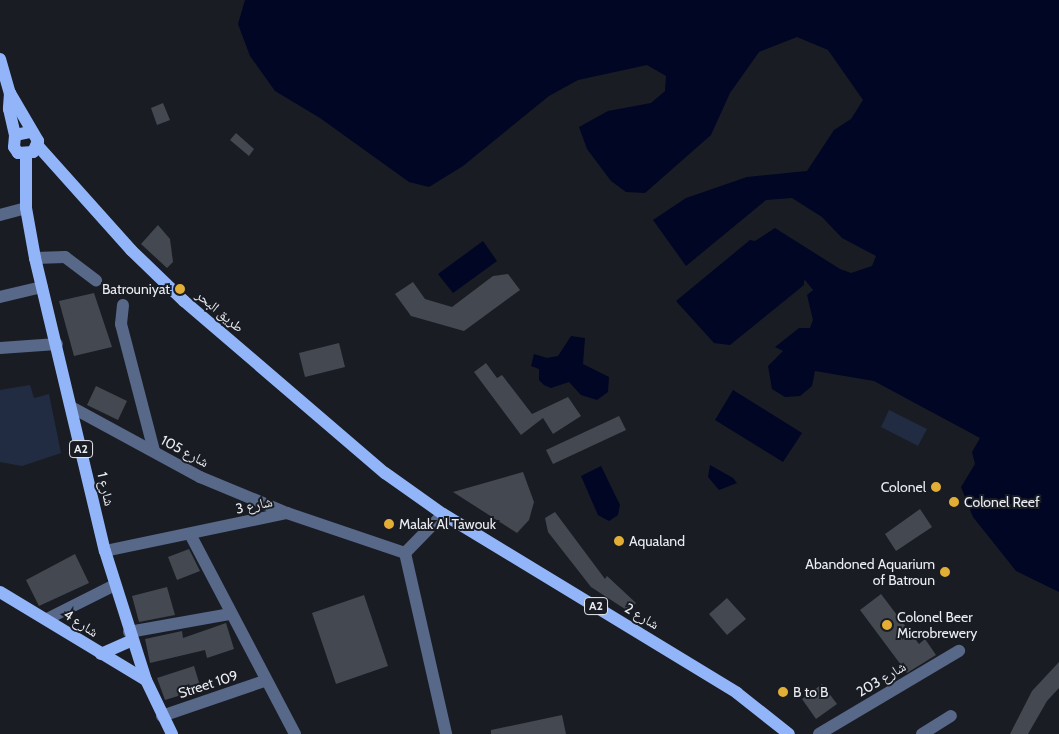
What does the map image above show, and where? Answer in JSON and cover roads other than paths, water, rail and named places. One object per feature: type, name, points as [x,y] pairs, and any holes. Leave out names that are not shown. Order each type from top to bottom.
[{"type":"main road","name":"A2","points":[[0,59],[10,92],[9,109],[16,135],[15,150],[26,155]]},
{"type":"main road","name":"A2","points":[[10,92],[21,106],[38,146]]},
{"type":"main road","points":[[16,135],[31,132]]},
{"type":"main road","points":[[26,155],[38,146]]},
{"type":"main road","name":"طريق البحر","points":[[38,146],[132,250],[184,301],[398,483]]},
{"type":"main road","name":"شارع 1","points":[[26,155],[26,208],[35,258],[73,408],[105,551],[146,680],[172,734]]},
{"type":"main road","name":"شارع 2","points":[[398,483],[443,514],[737,693],[789,734]]},
{"type":"main road","name":"شارع 4","points":[[0,592],[146,680]]},
{"type":"main road","points":[[101,654],[131,636]]},
{"type":"street","points":[[0,215],[26,208]]},
{"type":"street","points":[[35,258],[65,257],[96,280]]},
{"type":"street","points":[[0,297],[42,287]]},
{"type":"street","points":[[123,305],[122,324],[154,451]]},
{"type":"street","points":[[0,348],[57,344]]},
{"type":"street","name":"شارع 105","points":[[73,408],[200,477],[287,513]]},
{"type":"street","name":"شارع 3","points":[[105,551],[287,513],[405,553]]},
{"type":"street","points":[[443,514],[405,553],[446,734]]},
{"type":"street","points":[[190,534],[264,681],[295,734]]},
{"type":"street","points":[[48,620],[115,585]]},
{"type":"street","points":[[131,636],[230,614]]},
{"type":"street","name":"شارع 203","points":[[819,734],[959,651]]},
{"type":"street","name":"Street 109","points":[[162,716],[264,681]]},
{"type":"street","points":[[922,734],[951,716]]},
{"type":"place","name":"Batrouniyat","points":[[180,289]]},
{"type":"place","name":"Colonel","points":[[936,487]]},
{"type":"place","name":"Colonel Reef","points":[[954,502]]},
{"type":"place","name":"Malak Al Tawouk","points":[[389,524]]},
{"type":"place","name":"Aqualand","points":[[619,541]]},
{"type":"place","name":"Abandoned Aquarium of Batroun","points":[[945,572]]},
{"type":"place","name":"Colonel Beer Microbrewery","points":[[887,625]]},
{"type":"place","name":"B to B","points":[[783,692]]}]
